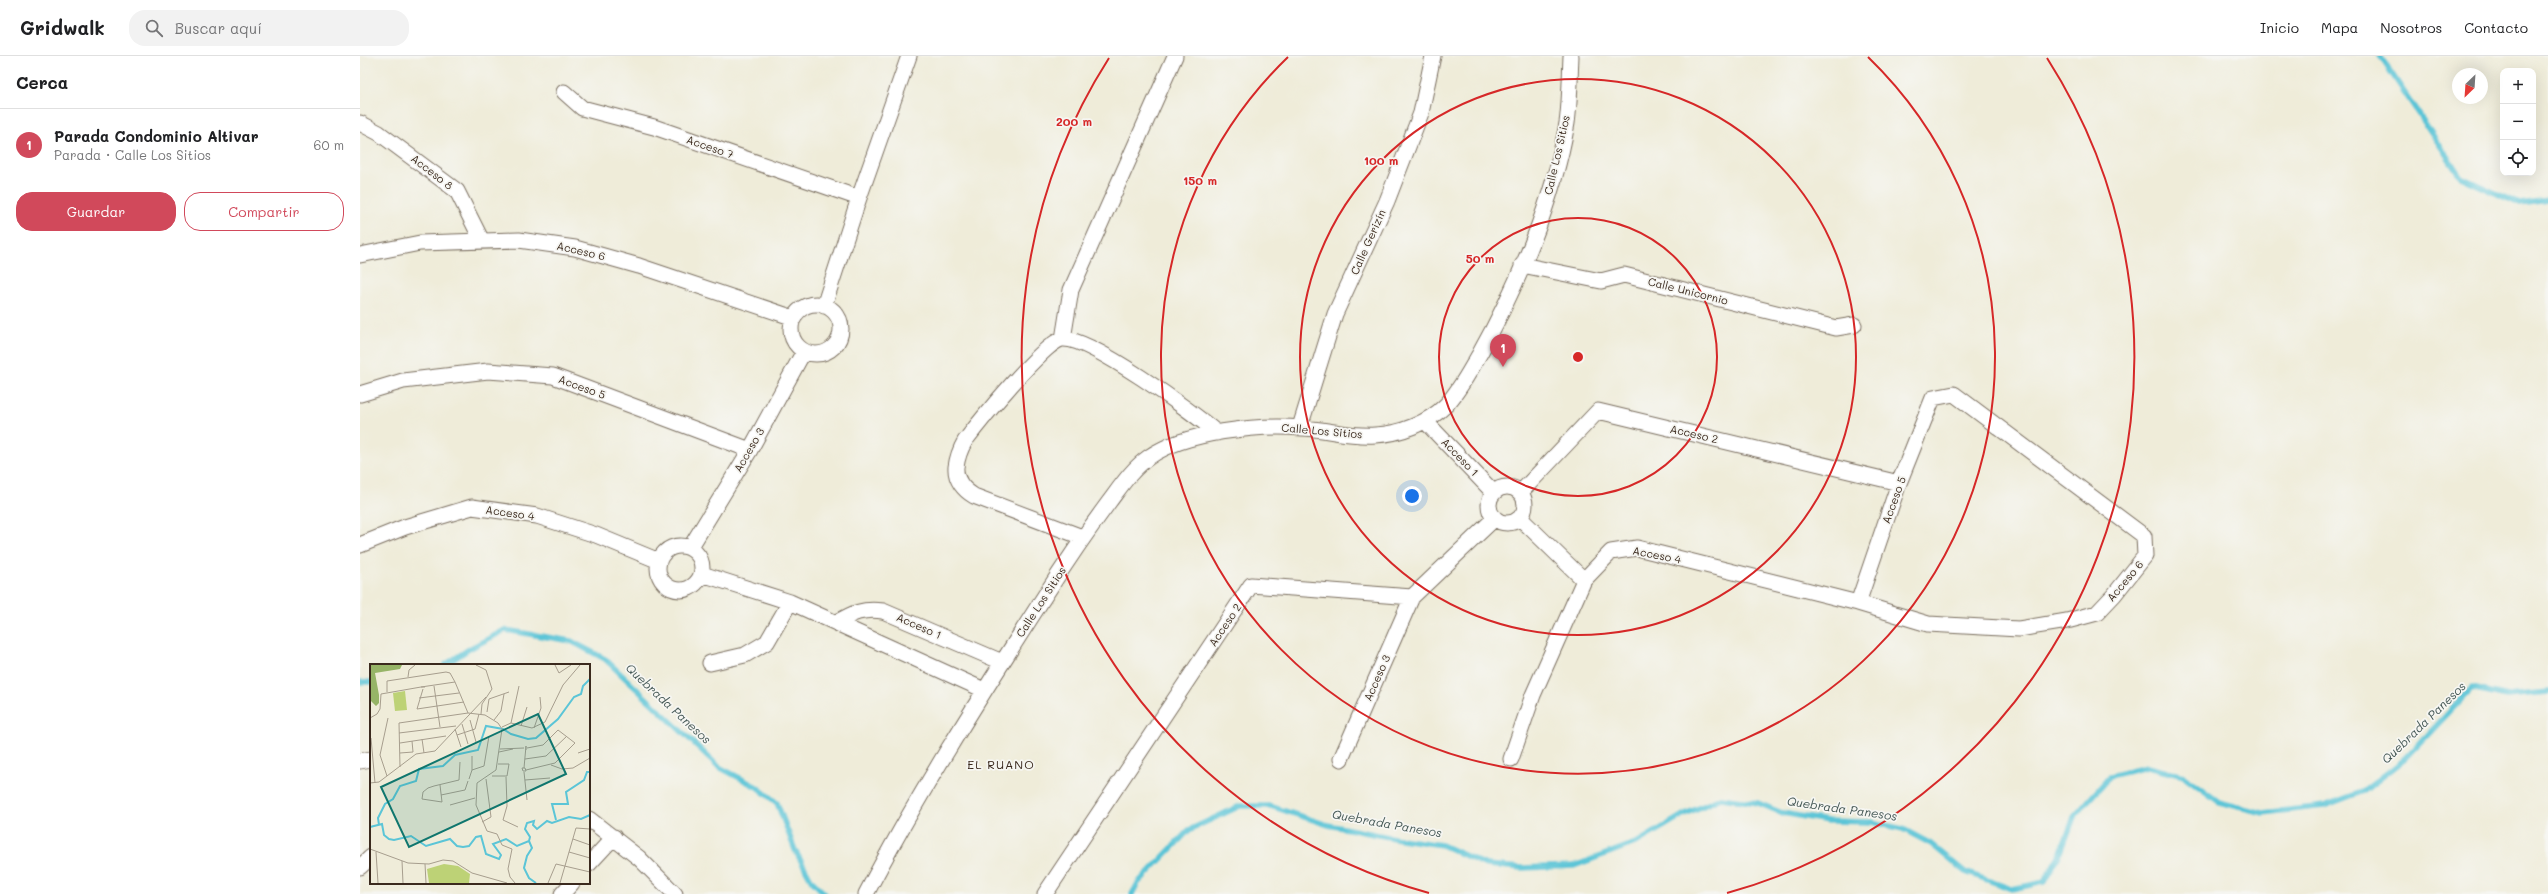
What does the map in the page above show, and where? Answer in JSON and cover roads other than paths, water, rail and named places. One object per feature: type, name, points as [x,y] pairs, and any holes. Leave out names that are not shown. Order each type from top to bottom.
[{"type":"street","points":[[824,306],[858,198],[909,56]]},
{"type":"street","points":[[1063,339],[1071,290],[1175,56]]},
{"type":"street","name":"Calle Gerizín","points":[[1300,427],[1335,314],[1386,201],[1421,113],[1433,56]]},
{"type":"street","name":"Calle Los Sitios","points":[[866,894],[887,854],[984,690],[1082,538],[1136,466],[1154,454],[1175,444],[1217,433],[1244,429],[1300,427],[1372,436],[1398,432],[1425,421],[1444,407],[1460,388],[1488,339],[1522,265],[1553,182],[1567,121],[1571,56]]},
{"type":"street","name":"Acceso 7","points":[[564,92],[582,108],[654,127],[858,198]]},
{"type":"street","name":"Acceso 8","points":[[360,123],[379,133],[457,191],[482,241]]},
{"type":"street","name":"Acceso 6","points":[[360,254],[420,243],[482,241],[519,240],[575,248],[640,266],[794,318]]},
{"type":"street","name":"Calle Unicornio","points":[[1522,265],[1601,281],[1624,275],[1836,328],[1854,324]]},
{"type":"street","points":[[817,304],[824,306],[831,310],[839,319],[841,331],[839,339],[828,351],[820,354],[804,351],[794,340],[792,333],[794,318],[803,308],[817,304]]},
{"type":"street","points":[[1082,538],[974,496],[965,490],[958,479],[956,468],[964,442],[1015,381],[1048,347],[1063,339],[1075,341],[1095,350],[1188,408],[1217,433]]},
{"type":"street","name":"Acceso 3","points":[[690,548],[750,450],[804,351]]},
{"type":"street","name":"Acceso 5","points":[[360,394],[403,381],[488,371],[553,376],[750,450]]},
{"type":"street","name":"Acceso 6","points":[[1858,603],[1928,624],[2018,629],[2097,613],[2114,595],[2145,556],[2144,536],[1954,394],[1933,398]]},
{"type":"street","name":"Acceso 5","points":[[1858,603],[1899,483],[1933,398]]},
{"type":"street","name":"Acceso 2","points":[[1520,492],[1598,411],[1899,483]]},
{"type":"street","name":"Acceso 1","points":[[1425,421],[1494,493]]},
{"type":"street","points":[[1504,488],[1520,492],[1525,508],[1520,518],[1510,523],[1495,518],[1490,508],[1494,493],[1504,488]]},
{"type":"street","name":"Acceso 4","points":[[360,545],[404,527],[472,507],[537,516],[596,535],[658,561]]},
{"type":"street","points":[[1412,597],[1495,518]]},
{"type":"street","points":[[1520,518],[1584,580]]},
{"type":"street","points":[[675,546],[690,548],[701,559],[702,574],[692,587],[685,590],[670,588],[660,577],[658,561],[662,554],[675,546]]},
{"type":"street","name":"Acceso 4","points":[[1511,759],[1533,696],[1584,580],[1611,552],[1637,548],[1858,603]]},
{"type":"street","points":[[702,574],[790,602],[984,690]]},
{"type":"street","name":"Acceso 2","points":[[1045,894],[1251,585],[1412,597]]},
{"type":"street","name":"Acceso 3","points":[[1341,759],[1412,597]]},
{"type":"street","points":[[710,663],[745,655],[767,642],[790,602]]},
{"type":"street","name":"Acceso 1","points":[[836,623],[854,612],[870,608],[883,610],[1002,662]]},
{"type":"street","points":[[360,761],[370,759]]},
{"type":"street","points":[[590,820],[614,837],[675,894]]},
{"type":"street","points":[[590,863],[614,837]]},
{"type":"street","points":[[360,867],[370,857]]},
{"type":"street","points":[[562,894],[571,884]]},
{"type":"waterway","points":[[2380,56],[2461,177],[2519,204],[2548,200]]},
{"type":"waterway","name":"Quebrada Panesos","points":[[446,664],[469,649],[505,630],[571,641],[605,659],[719,767],[757,787],[777,803],[795,850],[812,881],[825,894]]},
{"type":"waterway","name":"Quebrada Panesos","points":[[360,682],[370,682]]},
{"type":"waterway","name":"Quebrada Panesos","points":[[1132,894],[1138,883],[1189,830],[1240,806],[1270,806],[1328,825],[1394,838],[1442,845],[1486,865],[1522,868],[1574,866],[1638,842],[1683,815],[1721,798],[1758,803],[1782,813],[1828,821],[1872,822],[1903,829],[1931,844],[1965,872],[2012,889],[2044,882],[2061,852],[2074,817],[2110,776],[2147,767],[2184,776],[2219,802],[2263,813],[2324,806],[2364,791],[2405,759],[2472,688],[2507,696],[2548,692]]},
{"type":"place","name":"Parada Condominio Altivar","points":[[1503,367]]},
{"type":"district","name":"EL RUANO","points":[[1001,765]]}]
